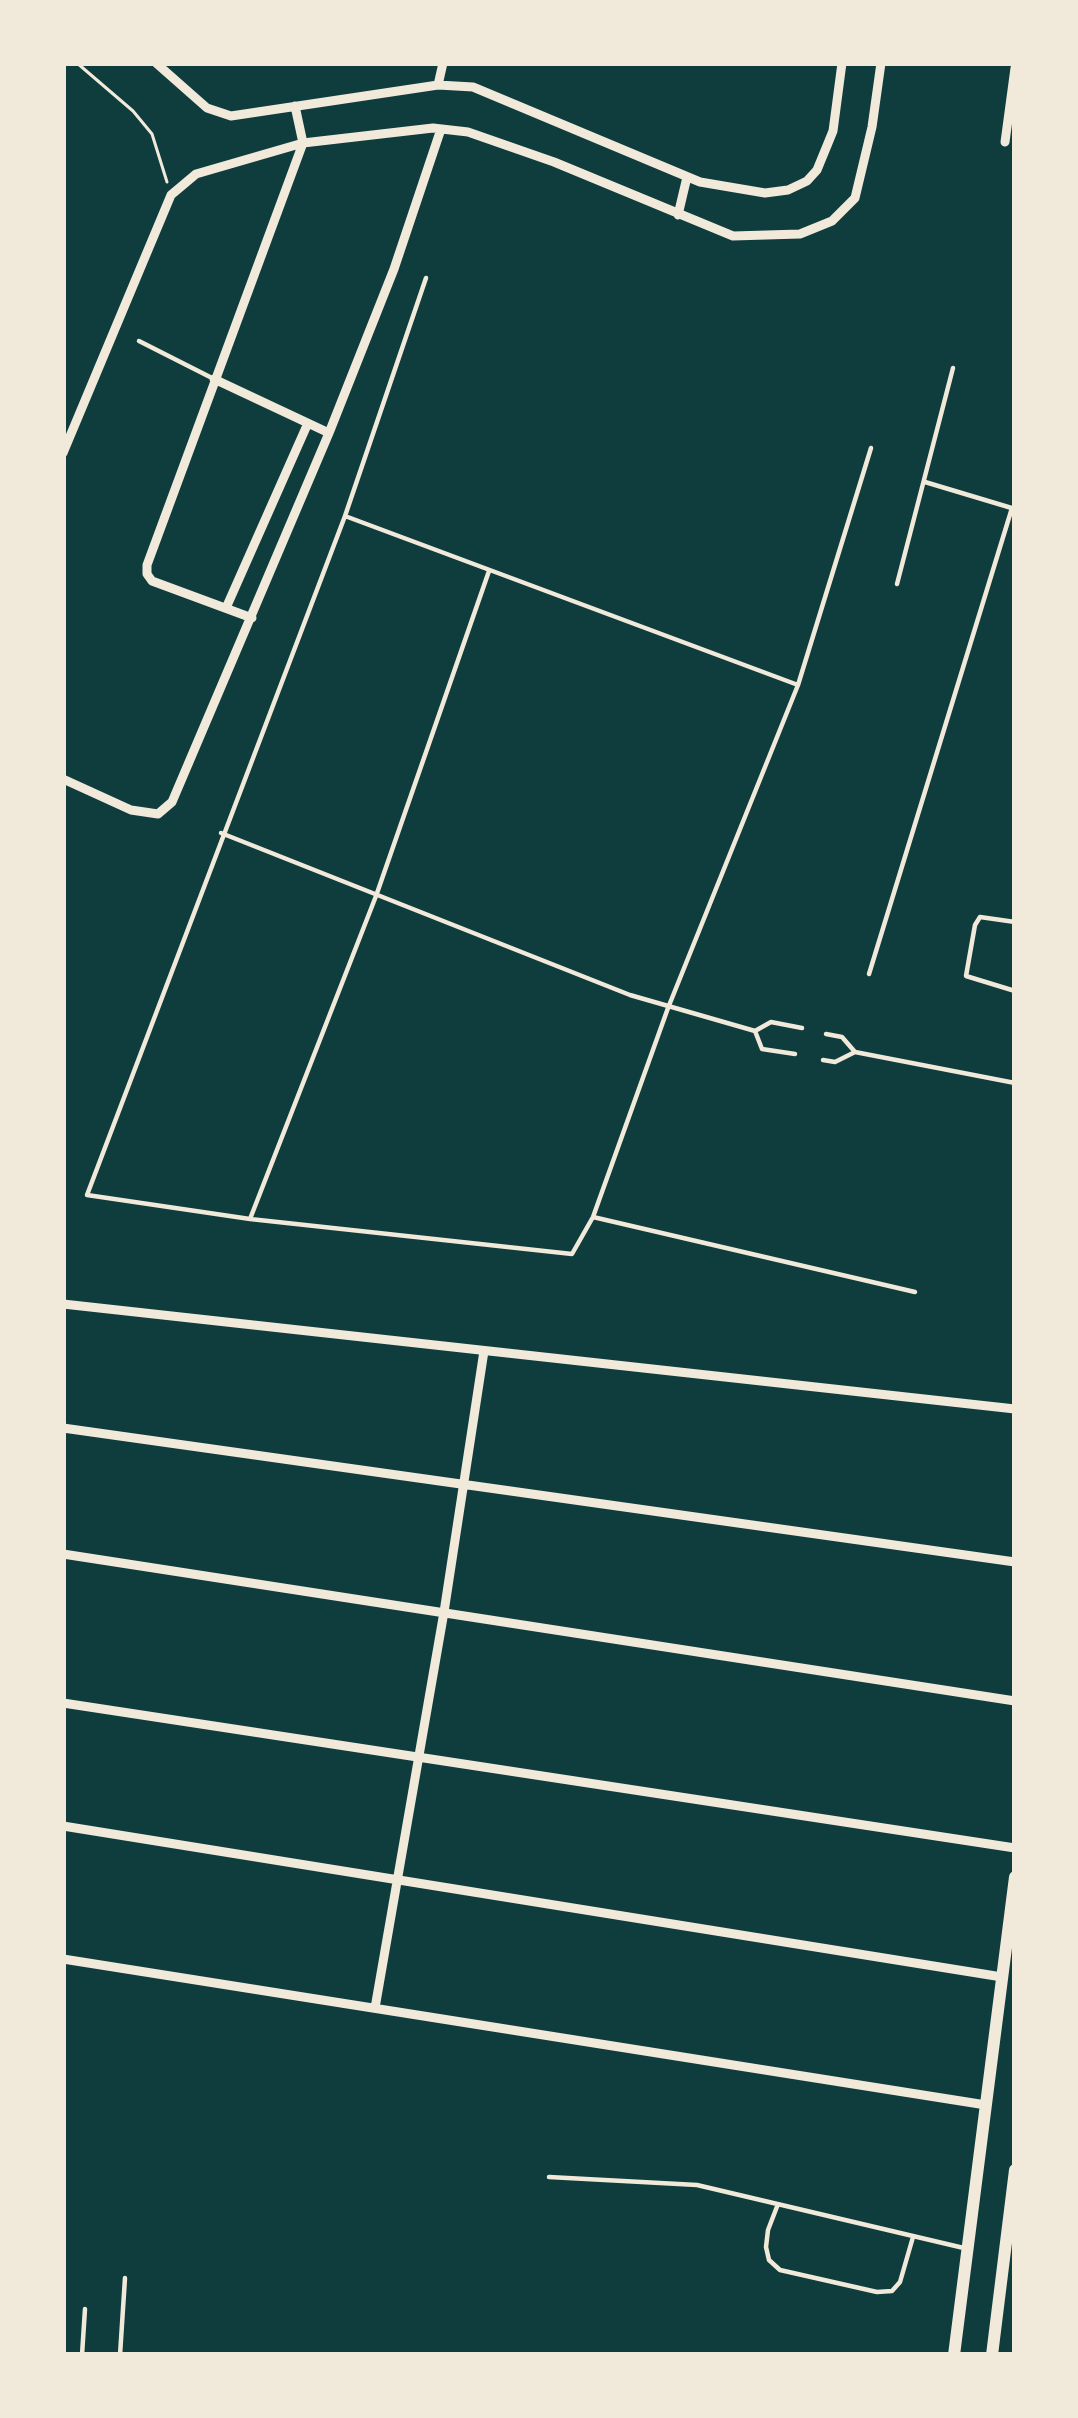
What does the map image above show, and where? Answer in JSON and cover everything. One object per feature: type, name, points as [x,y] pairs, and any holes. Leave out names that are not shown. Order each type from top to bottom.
[{"type":"main road","points":[[954,2355],[1015,1877]]},
{"type":"main road","points":[[992,2355],[1008,2278],[1015,2170]]},
{"type":"street","points":[[156,63],[215,114],[231,116],[438,85],[473,87],[687,177],[765,193],[807,181],[823,158],[833,131],[842,63]]},
{"type":"street","points":[[438,85],[443,63]]},
{"type":"street","points":[[64,447],[171,195],[196,174],[303,143],[441,129],[469,132],[554,162],[733,236],[800,234],[822,226],[855,198],[881,63]]},
{"type":"street","points":[[1005,142],[1015,68]]},
{"type":"street","points":[[252,617],[152,580],[147,565],[303,143],[295,106]]},
{"type":"street","points":[[63,779],[131,811],[158,814],[172,802],[329,433],[394,268],[441,129]]},
{"type":"street","points":[[678,215],[687,177]]},
{"type":"street","points":[[214,379],[329,433]]},
{"type":"street","points":[[226,608],[308,423]]},
{"type":"street","points":[[63,1304],[1015,1409]]},
{"type":"street","points":[[376,2008],[484,1351]]},
{"type":"street","points":[[63,1428],[1015,1562]]},
{"type":"street","points":[[63,1554],[1015,1701]]},
{"type":"street","points":[[63,1703],[1015,1847]]},
{"type":"street","points":[[63,1826],[1002,1977]]},
{"type":"street","points":[[63,1959],[986,2105]]},
{"type":"lane","points":[[426,278],[345,516],[87,1195],[250,1219],[572,1254],[593,1217],[668,1007],[798,685],[871,448]]},
{"type":"lane","points":[[139,340],[214,379]]},
{"type":"lane","points":[[897,584],[952,368]]},
{"type":"lane","points":[[869,974],[1013,508],[925,482]]},
{"type":"lane","points":[[345,516],[798,685]]},
{"type":"lane","points":[[250,1219],[376,896],[489,571]]},
{"type":"lane","points":[[221,833],[668,1007],[755,1031],[771,1022],[802,1028]]},
{"type":"lane","points":[[1015,922],[980,917],[974,926],[966,976],[1015,991]]},
{"type":"lane","points":[[755,1031],[762,1048],[795,1054]]},
{"type":"lane","points":[[826,1034],[842,1037],[855,1052]]},
{"type":"lane","points":[[823,1060],[835,1062],[855,1052],[1015,1083]]},
{"type":"lane","points":[[593,1217],[915,1292]]},
{"type":"lane","points":[[549,2177],[697,2185],[968,2249]]},
{"type":"lane","points":[[778,2204],[767,2230],[769,2260],[780,2270],[892,2291],[900,2282],[913,2236]]},
{"type":"lane","points":[[120,2355],[125,2278]]},
{"type":"lane","points":[[82,2355],[85,2309]]},
{"type":"path","points":[[77,63],[133,111],[152,134],[171,195]]}]
